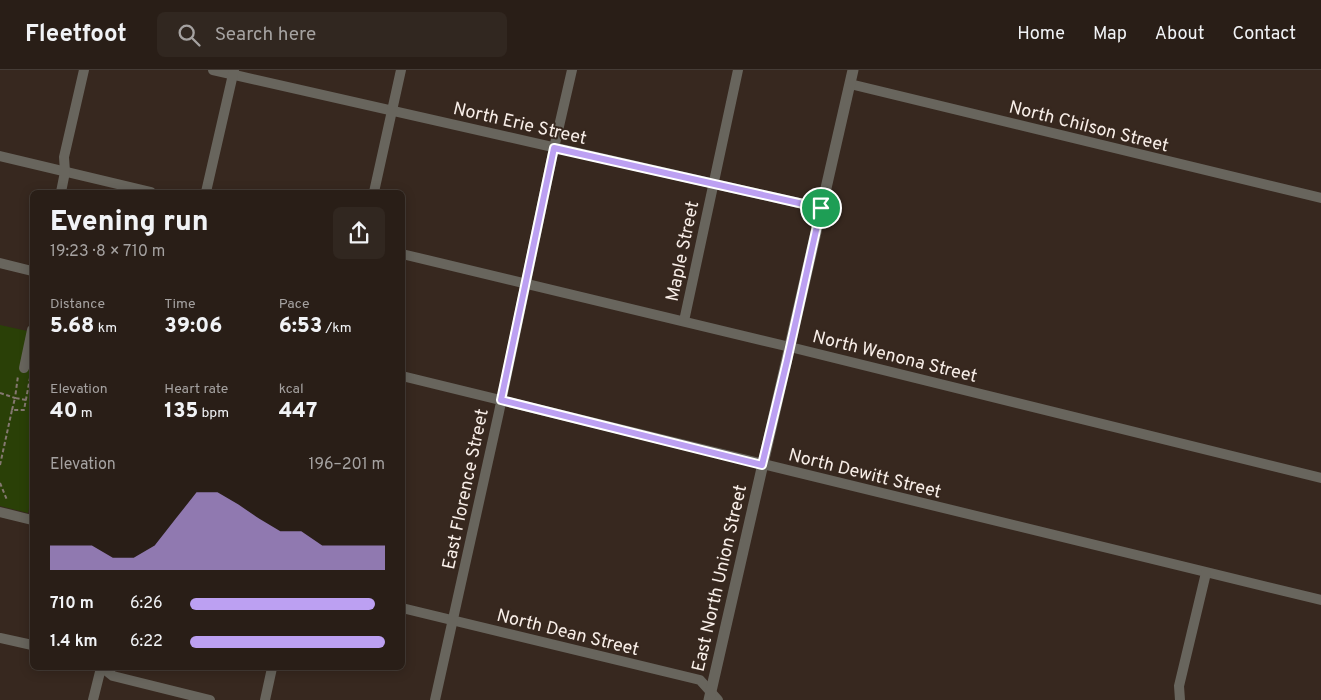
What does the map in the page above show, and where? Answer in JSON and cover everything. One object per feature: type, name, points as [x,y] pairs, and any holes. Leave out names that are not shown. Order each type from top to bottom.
[{"type":"street","points":[[61,190],[65,172],[64,157],[84,70]]},
{"type":"street","name":"North Erie Street","points":[[213,70],[233,72],[554,148],[821,208]]},
{"type":"street","points":[[374,190],[401,70]]},
{"type":"street","name":"East Florence Street","points":[[435,700],[572,70]]},
{"type":"street","name":"Maple Street","points":[[684,322],[738,70]]},
{"type":"street","name":"East North Union Street","points":[[713,698],[762,465],[853,70]]},
{"type":"street","points":[[206,190],[233,72]]},
{"type":"street","name":"North Chilson Street","points":[[850,84],[1321,198]]},
{"type":"street","points":[[0,156],[142,190]]},
{"type":"street","name":"North Wenona Street","points":[[405,255],[790,347],[1321,478]]},
{"type":"street","points":[[0,263],[30,270]]},
{"type":"street","points":[[24,368],[30,340]]},
{"type":"street","name":"North Dewitt Street","points":[[405,377],[1206,574],[1321,600]]},
{"type":"street","points":[[0,512],[30,520]]},
{"type":"street","points":[[1180,700],[1179,686],[1206,574]]},
{"type":"street","name":"North Dean Street","points":[[405,609],[700,680],[713,698]]},
{"type":"street","points":[[0,638],[30,645]]},
{"type":"street","points":[[93,700],[101,670]]},
{"type":"street","points":[[105,670],[113,676],[210,700]]},
{"type":"street","points":[[265,700],[272,670]]},
{"type":"path","points":[[0,465],[19,374],[30,379]]},
{"type":"path","points":[[12,410],[24,410],[30,383]]},
{"type":"path","points":[[0,393],[26,401]]},
{"type":"path","points":[[0,483],[7,500]]},
{"type":"green space","points":[[0,325],[30,332],[30,504],[28,513],[0,506]]},
{"type":"route","points":[[554,148],[821,208],[762,465],[501,400],[554,148]]}]
